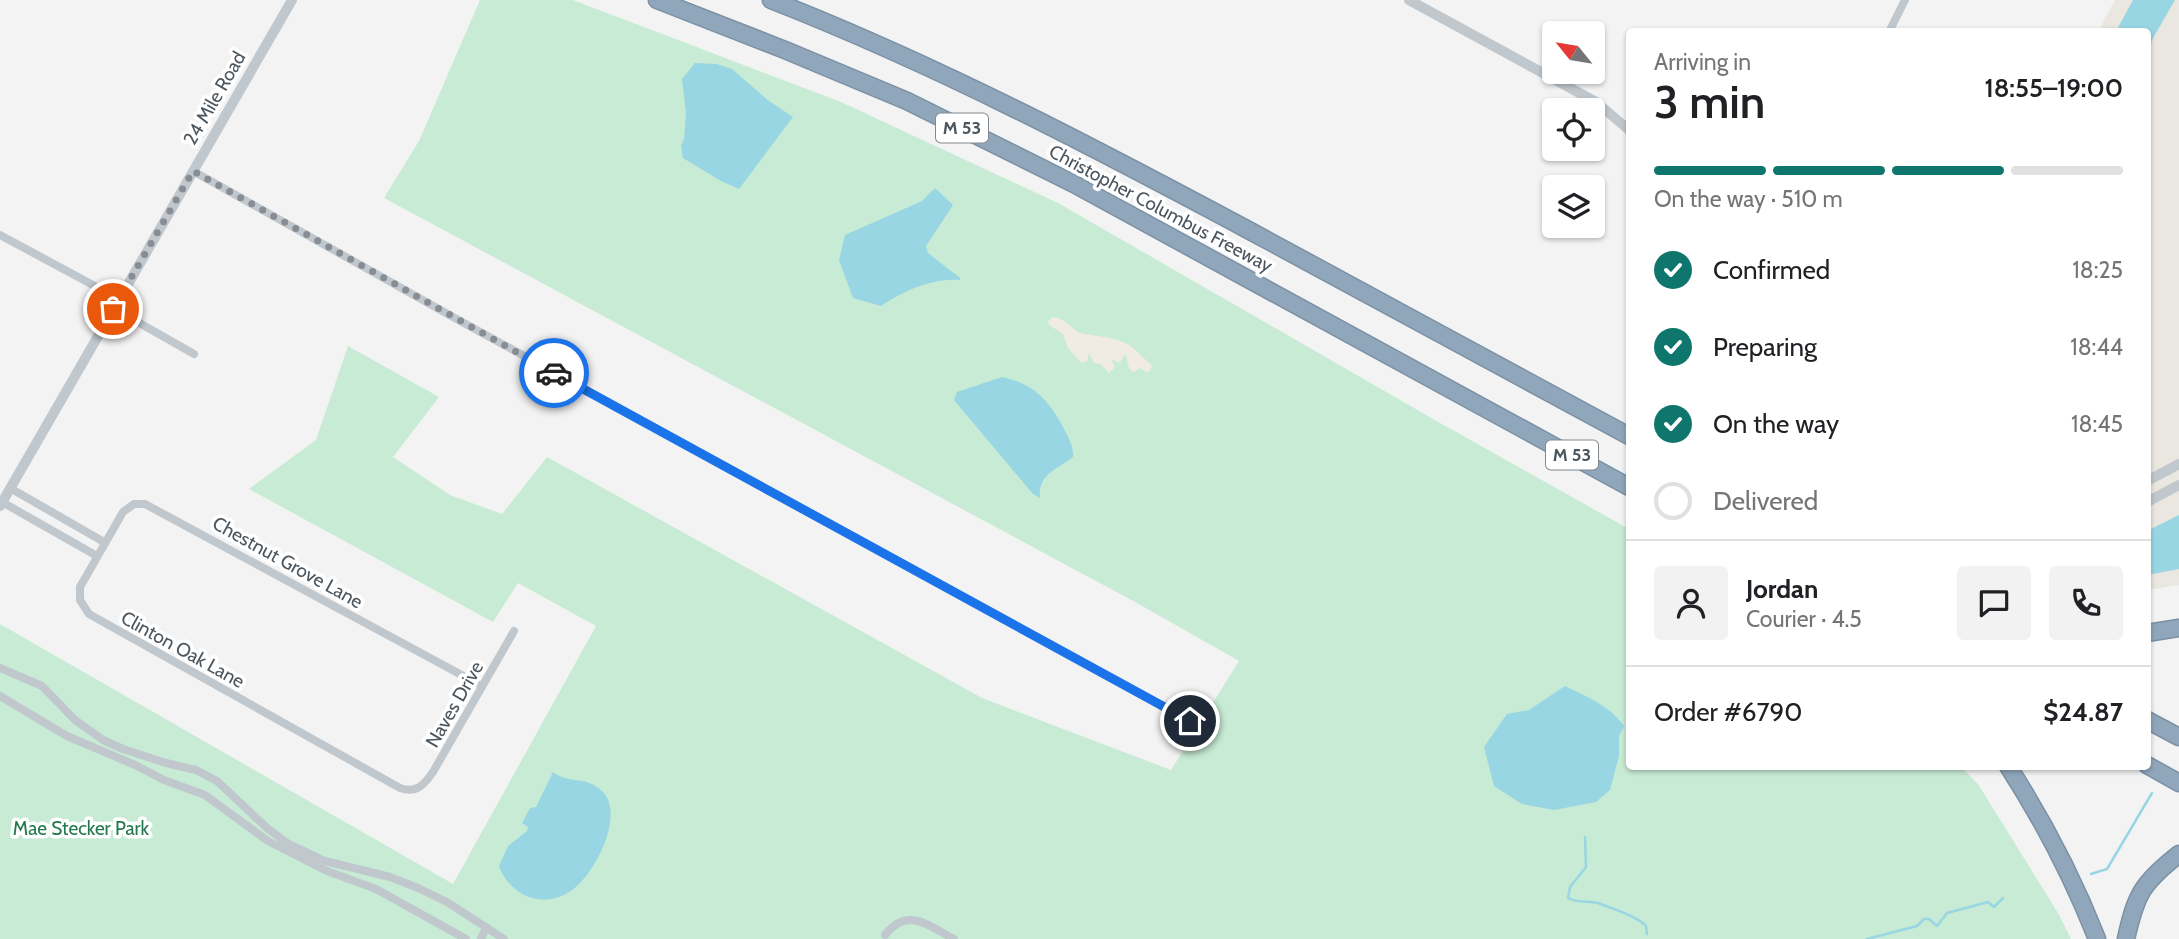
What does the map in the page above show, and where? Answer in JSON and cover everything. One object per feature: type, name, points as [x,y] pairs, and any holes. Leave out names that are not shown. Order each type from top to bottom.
[{"type":"highway","name":"Christopher Columbus Freeway","points":[[657,0],[907,101],[1063,178],[1626,485]]},
{"type":"highway","name":"Christopher Columbus Freeway","points":[[771,0],[831,23],[925,65],[1058,129],[1626,434]]},
{"type":"highway","points":[[2151,632],[2179,628]]},
{"type":"highway","points":[[2151,722],[2179,737]]},
{"type":"highway","points":[[2151,767],[2179,783]]},
{"type":"highway","points":[[2011,770],[2038,812],[2075,883],[2097,939]]},
{"type":"highway","points":[[2126,939],[2134,902],[2154,873],[2179,854]]},
{"type":"street","name":"24 Mile Road","points":[[1,504],[292,0]]},
{"type":"street","points":[[1409,0],[1421,3],[1596,102],[1626,127]]},
{"type":"street","points":[[1891,28],[1906,0]]},
{"type":"street","points":[[193,171],[453,317],[1190,721]]},
{"type":"street","points":[[0,235],[194,354]]},
{"type":"street","points":[[2151,479],[2179,464]]},
{"type":"street","points":[[2151,500],[2179,485]]},
{"type":"street","points":[[10,488],[104,542]]},
{"type":"street","name":"Chestnut Grove Lane","points":[[96,555],[117,519],[128,507],[139,503],[151,505],[482,686]]},
{"type":"street","points":[[1,504],[96,555]]},
{"type":"street","name":"Clinton Oak Lane","points":[[96,555],[80,587],[80,600],[86,612],[400,788],[408,791],[416,789]]},
{"type":"street","name":"Naves Drive","points":[[416,789],[427,781],[433,772],[514,631]]},
{"type":"street","points":[[0,668],[42,686],[75,720],[116,752],[164,780],[205,795],[268,841],[376,889],[466,939]]},
{"type":"street","points":[[0,696],[67,736],[116,752],[195,770],[217,781],[267,828],[323,865],[390,877],[418,888],[447,902],[504,939]]},
{"type":"street","points":[[1185,730],[1196,710]]},
{"type":"street","points":[[886,935],[897,924],[911,919],[920,920],[954,939]]},
{"type":"street","points":[[481,939],[486,927]]},
{"type":"shaded area","points":[[2115,0],[2179,0],[2179,585],[2151,589],[2151,28],[2100,28]]},
{"type":"green space","name":"Mae Stecker Park","points":[[480,0],[573,0],[841,102],[1058,203],[1626,527],[1626,770],[1964,770],[1978,784],[2058,913],[2071,939],[0,939],[0,624],[453,884],[596,626],[518,583],[493,622],[249,489],[316,440],[348,346],[439,397],[393,457],[450,495],[502,514],[547,457],[982,698],[1171,770],[1239,661],[1137,603],[384,198],[419,141]]},
{"type":"sand","points":[[1053,317],[1081,333],[1124,342],[1135,349],[1152,367],[1148,373],[1140,368],[1134,372],[1128,366],[1125,354],[1120,363],[1111,359],[1115,367],[1109,373],[1100,364],[1094,363],[1089,353],[1087,361],[1081,363],[1068,348],[1063,334],[1049,325],[1048,321]]},
{"type":"water","points":[[2133,0],[2175,0],[2151,46],[2151,28],[2118,28]]},
{"type":"water","points":[[695,63],[717,64],[732,69],[769,101],[793,117],[739,189],[683,158],[681,146],[686,113],[682,79]]},
{"type":"water","points":[[935,188],[953,205],[926,246],[928,253],[960,280],[939,281],[918,287],[881,306],[853,298],[839,260],[845,235],[922,201]]},
{"type":"water","points":[[1002,377],[1031,388],[1045,400],[1071,445],[1073,457],[1045,477],[1040,498],[1033,494],[954,400],[957,392]]},
{"type":"water","points":[[2179,515],[2179,569],[2151,574],[2151,529]]},
{"type":"water","points":[[1565,686],[1605,707],[1624,726],[1619,736],[1619,756],[1610,790],[1596,802],[1554,810],[1522,804],[1494,786],[1484,747],[1507,714],[1529,710]]},
{"type":"water","points":[[553,772],[595,785],[601,790],[608,800],[610,825],[600,854],[585,878],[566,894],[543,900],[522,894],[505,878],[499,866],[508,846],[527,831],[528,827],[522,823],[530,808],[536,807]]},
{"type":"waterway","points":[[2091,874],[2107,869],[2152,793]]},
{"type":"waterway","points":[[1585,837],[1586,867],[1570,887],[1568,898],[1601,904],[1631,916],[1646,926],[1647,934]]},
{"type":"waterway","points":[[1867,939],[1917,926],[1924,919],[1929,919],[1937,926],[1947,913],[1988,902],[1994,907],[2003,898]]},
{"type":"way so far","points":[[113,309],[193,171],[554,373]]},
{"type":"route","points":[[554,373],[1190,721]]}]
